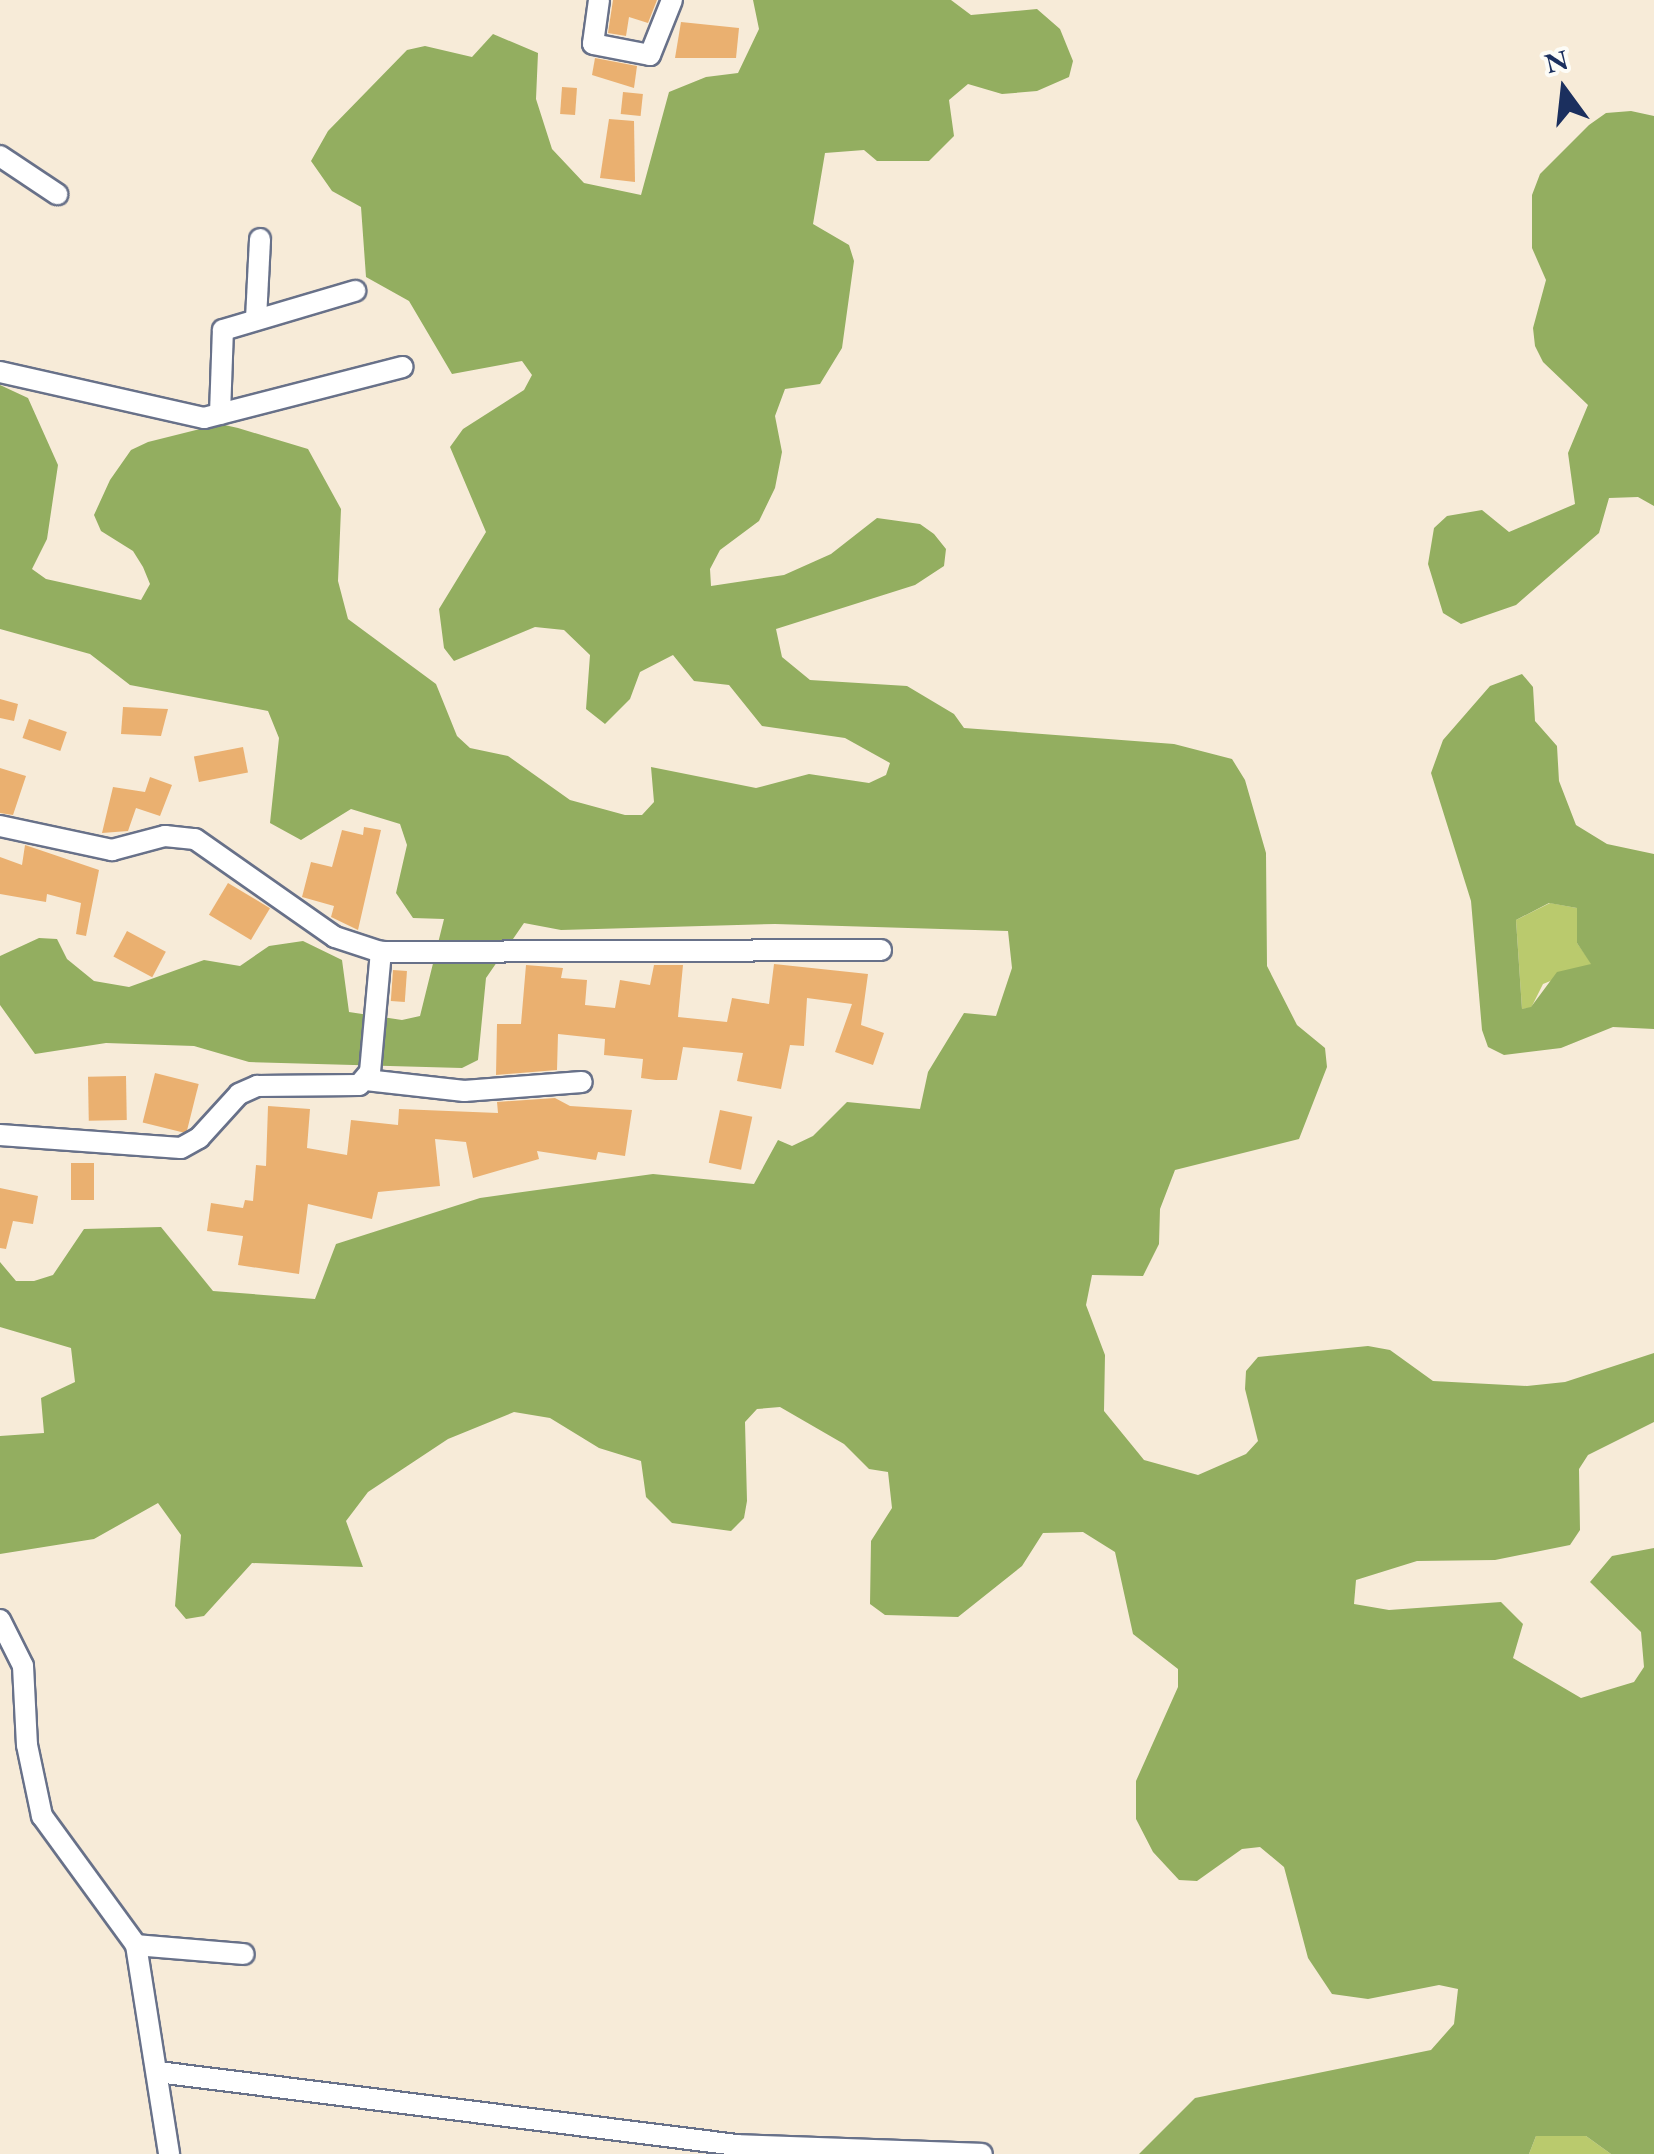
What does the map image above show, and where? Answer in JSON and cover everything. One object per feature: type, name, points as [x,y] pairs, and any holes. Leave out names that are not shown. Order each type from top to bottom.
[{"type":"street","points":[[599,0],[593,44],[650,55],[672,0]]},
{"type":"street","points":[[0,156],[57,194]]},
{"type":"street","points":[[256,319],[260,239]]},
{"type":"street","points":[[220,414],[220,334],[256,319],[356,290]]},
{"type":"street","points":[[0,372],[190,418],[220,414],[404,367]]},
{"type":"street","points":[[0,826],[112,850],[165,836],[196,839],[335,937],[381,952],[881,950]]},
{"type":"street","points":[[366,1080],[381,952]]},
{"type":"street","points":[[0,1135],[180,1148],[256,1086],[350,1087],[366,1080],[464,1091],[582,1082]]},
{"type":"street","points":[[0,1620],[22,1666],[27,1745],[42,1816],[136,1945],[170,2154]]},
{"type":"street","points":[[136,1945],[244,1954]]},
{"type":"street","points":[[158,2072],[736,2150],[982,2154]]},
{"type":"green space","points":[[753,0],[951,0],[971,15],[1037,9],[1060,29],[1073,61],[1069,77],[1037,91],[1002,94],[968,84],[949,100],[954,136],[929,161],[877,161],[864,150],[825,153],[813,224],[849,245],[854,261],[842,348],[820,384],[785,389],[775,416],[782,452],[775,488],[759,521],[720,550],[710,569],[711,586],[784,575],[831,554],[877,518],[920,524],[934,534],[946,549],[944,566],[915,585],[776,629],[782,657],[810,680],[907,686],[954,714],[964,728],[1174,744],[1232,759],[1245,780],[1266,853],[1267,966],[1297,1025],[1325,1048],[1327,1067],[1299,1139],[1175,1170],[1160,1209],[1159,1244],[1143,1276],[1092,1275],[1086,1305],[1105,1355],[1104,1411],[1144,1460],[1198,1475],[1246,1454],[1258,1441],[1245,1389],[1246,1371],[1258,1357],[1368,1346],[1390,1350],[1433,1381],[1527,1386],[1565,1382],[1654,1353],[1654,1422],[1588,1455],[1579,1469],[1580,1530],[1570,1545],[1495,1560],[1417,1561],[1356,1580],[1354,1604],[1389,1610],[1501,1602],[1523,1624],[1513,1658],[1581,1698],[1634,1682],[1644,1667],[1641,1632],[1590,1582],[1612,1556],[1654,1548],[1654,2154],[1611,2154],[1586,2136],[1536,2136],[1529,2154],[1139,2154],[1195,2098],[1431,2050],[1454,2024],[1458,1989],[1439,1985],[1368,1999],[1332,1994],[1308,1958],[1284,1867],[1260,1847],[1242,1849],[1197,1881],[1179,1880],[1153,1852],[1136,1819],[1136,1781],[1178,1687],[1178,1669],[1133,1634],[1115,1552],[1083,1532],[1043,1533],[1022,1566],[958,1617],[885,1615],[870,1604],[871,1541],[892,1508],[888,1472],[869,1469],[844,1444],[780,1407],[757,1409],[745,1422],[747,1501],[744,1518],[731,1531],[672,1523],[646,1497],[641,1461],[599,1448],[550,1418],[514,1412],[448,1439],[368,1492],[346,1521],[363,1567],[252,1563],[204,1616],[186,1619],[175,1606],[181,1535],[158,1503],[94,1539],[0,1554],[0,1436],[44,1433],[41,1398],[75,1382],[71,1348],[0,1327],[0,1262],[16,1281],[34,1281],[53,1275],[84,1229],[161,1227],[213,1291],[315,1299],[336,1244],[480,1198],[653,1174],[754,1184],[778,1140],[792,1146],[813,1136],[847,1102],[920,1109],[928,1072],[964,1013],[996,1016],[1012,968],[1008,931],[775,924],[561,930],[524,923],[486,978],[478,1060],[462,1068],[249,1062],[194,1046],[106,1043],[35,1054],[0,1005],[0,956],[39,938],[57,939],[67,959],[94,981],[129,987],[204,960],[240,966],[269,946],[303,941],[342,960],[349,1012],[402,1020],[420,1016],[444,919],[413,918],[396,893],[407,845],[400,824],[351,809],[301,840],[270,823],[279,738],[268,711],[130,685],[90,654],[0,629],[0,385],[28,398],[58,465],[47,539],[32,569],[46,579],[141,600],[150,584],[143,567],[133,551],[101,531],[94,515],[110,480],[131,450],[148,442],[220,424],[238,428],[308,449],[341,509],[338,581],[348,619],[436,684],[457,736],[470,748],[508,756],[570,800],[625,815],[642,815],[654,802],[651,767],[756,788],[809,774],[869,783],[886,775],[890,763],[845,738],[762,726],[729,685],[694,681],[673,655],[640,672],[630,699],[605,724],[586,709],[590,655],[564,630],[535,627],[454,661],[444,648],[439,609],[486,532],[450,447],[463,429],[524,390],[532,375],[522,361],[452,374],[409,301],[366,277],[361,207],[332,191],[311,161],[328,131],[407,50],[425,46],[472,57],[493,34],[538,53],[536,99],[552,149],[584,183],[641,195],[669,92],[706,77],[738,73],[759,29]]},
{"type":"green space","points":[[1631,111],[1654,116],[1654,506],[1638,497],[1609,498],[1599,533],[1516,605],[1461,624],[1443,613],[1428,564],[1434,528],[1447,516],[1482,510],[1509,532],[1575,504],[1568,453],[1588,405],[1543,362],[1535,346],[1533,328],[1546,280],[1532,248],[1532,195],[1540,174],[1589,125],[1606,113]]},
{"type":"green space","points":[[1522,674],[1533,687],[1535,721],[1557,746],[1559,781],[1576,825],[1607,844],[1654,854],[1654,1029],[1613,1027],[1561,1048],[1504,1055],[1488,1047],[1482,1030],[1471,901],[1431,773],[1443,740],[1490,686]],"holes":[[[1549,903],[1577,908],[1577,943],[1591,964],[1557,972],[1531,1007],[1522,1009],[1516,920]]]},
{"type":"green space","points":[[1550,903],[1577,908],[1577,943],[1592,964],[1543,984],[1531,1008],[1522,1009],[1516,920]]},
{"type":"green space","points":[[1536,2136],[1586,2136],[1611,2154],[1529,2154]]},
{"type":"building","points":[[613,0],[657,0],[648,23],[629,17],[626,36],[608,33]]},
{"type":"building","points":[[681,22],[739,28],[736,58],[675,58]]},
{"type":"building","points":[[595,58],[637,66],[634,88],[592,75]]},
{"type":"building","points":[[562,87],[577,88],[575,115],[560,114]]},
{"type":"building","points":[[623,92],[643,94],[641,116],[621,114]]},
{"type":"building","points":[[609,119],[634,121],[635,182],[600,178]]},
{"type":"building","points":[[0,699],[18,704],[14,721],[0,718]]},
{"type":"building","points":[[123,707],[168,709],[161,736],[121,734]]},
{"type":"building","points":[[29,719],[67,732],[60,751],[22,738]]},
{"type":"building","points":[[243,747],[248,773],[199,782],[194,757]]},
{"type":"building","points":[[0,768],[26,776],[13,815],[0,813]]},
{"type":"building","points":[[150,777],[172,785],[160,816],[136,808],[128,831],[102,833],[113,787],[145,792]]},
{"type":"building","points":[[364,827],[381,830],[358,930],[331,917],[334,906],[302,897],[311,862],[332,867],[342,830],[363,835]]},
{"type":"building","points":[[25,845],[99,870],[86,936],[76,934],[81,903],[47,894],[46,902],[0,894],[0,857],[22,865]]},
{"type":"building","points":[[228,883],[270,908],[251,940],[209,915]]},
{"type":"building","points":[[127,931],[166,952],[152,977],[113,957]]},
{"type":"building","points":[[774,964],[868,974],[861,1025],[884,1033],[873,1065],[835,1052],[852,1004],[807,998],[804,1046],[790,1045],[781,1089],[737,1081],[743,1053],[683,1047],[677,1080],[656,1080],[641,1078],[643,1059],[604,1055],[605,1039],[558,1034],[557,1070],[496,1075],[497,1024],[521,1024],[526,965],[563,968],[561,978],[587,980],[585,1005],[615,1008],[620,980],[650,985],[654,965],[683,965],[678,1017],[727,1022],[732,998],[769,1004]]},
{"type":"building","points":[[393,970],[407,971],[405,1002],[391,1001]]},
{"type":"building","points":[[155,1073],[199,1084],[186,1133],[143,1122]]},
{"type":"building","points":[[126,1076],[127,1120],[89,1121],[88,1077]]},
{"type":"building","points":[[555,1098],[570,1106],[632,1110],[625,1156],[598,1152],[596,1160],[537,1151],[539,1159],[473,1178],[466,1142],[435,1139],[440,1186],[378,1192],[372,1219],[308,1204],[299,1274],[238,1265],[243,1236],[207,1231],[211,1203],[243,1208],[245,1200],[253,1201],[256,1165],[266,1166],[268,1106],[310,1109],[307,1148],[347,1155],[351,1120],[398,1125],[399,1109],[498,1113],[497,1102]]},
{"type":"building","points":[[720,1110],[752,1117],[741,1170],[709,1163]]},
{"type":"building","points":[[71,1163],[94,1163],[94,1200],[71,1200]]},
{"type":"building","points":[[0,1188],[38,1196],[33,1224],[13,1221],[6,1249],[0,1248]]}]
